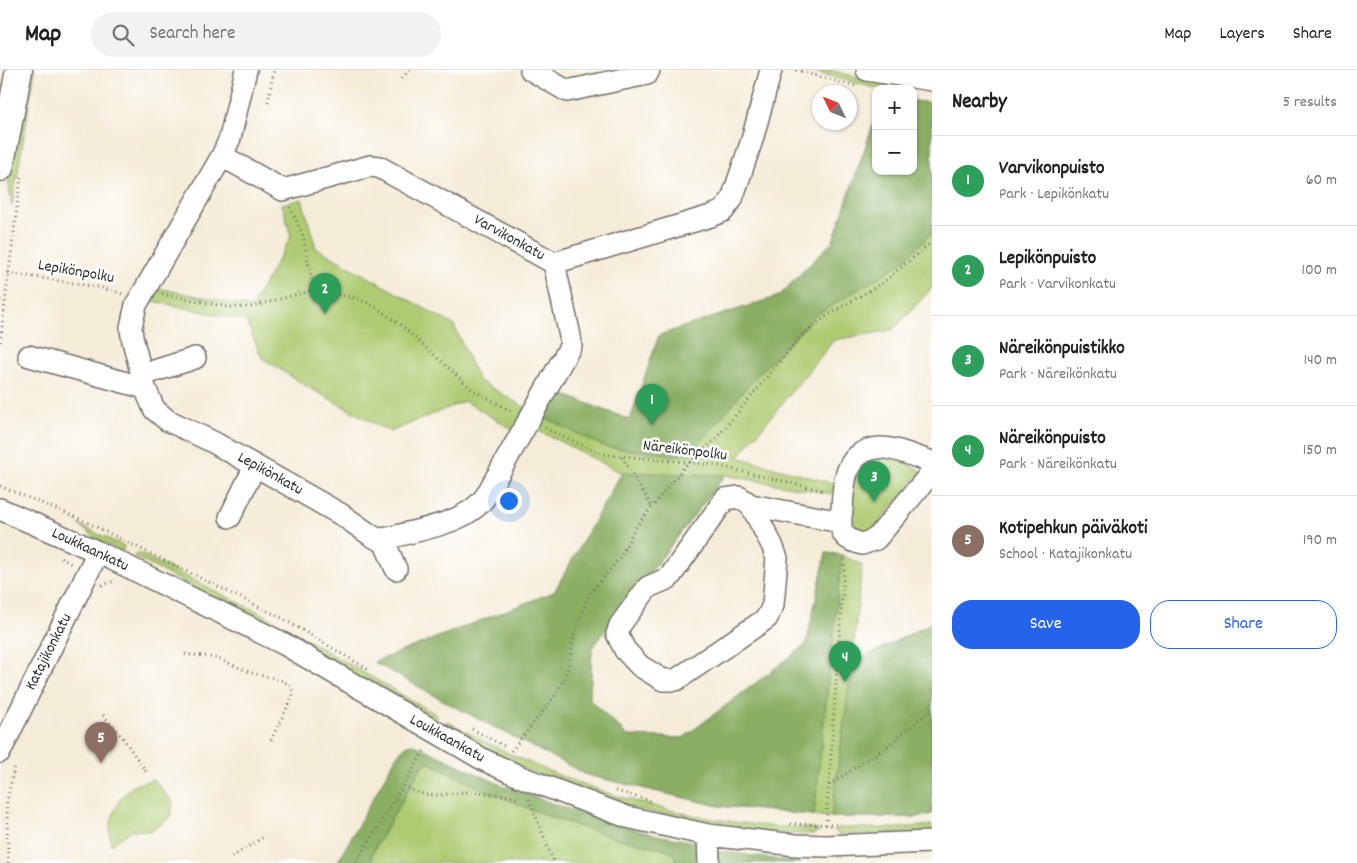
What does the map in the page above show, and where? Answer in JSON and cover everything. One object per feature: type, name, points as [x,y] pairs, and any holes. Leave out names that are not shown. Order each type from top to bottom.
[{"type":"main road","points":[[11,170],[19,70]]},
{"type":"street","name":"Lepikönkatu","points":[[246,70],[230,138],[222,156],[140,295],[131,327],[144,381],[151,404],[159,414],[342,514],[372,536],[383,539]]},
{"type":"street","points":[[531,70],[567,90],[647,74],[649,70]]},
{"type":"street","name":"Varvikonkatu","points":[[283,190],[370,166],[379,167],[554,263],[710,216],[726,208],[735,193],[771,70]]},
{"type":"street","points":[[863,79],[932,80]]},
{"type":"street","points":[[222,156],[283,190]]},
{"type":"street","points":[[396,569],[383,539],[459,518],[473,510],[486,496],[570,345],[570,336],[554,263]]},
{"type":"street","points":[[29,356],[144,381],[195,358]]},
{"type":"street","points":[[845,531],[844,479],[851,464],[864,452],[872,448],[889,450],[932,462]]},
{"type":"street","points":[[230,517],[255,466]]},
{"type":"street","points":[[751,505],[777,558],[774,605],[770,612],[760,623],[676,680],[663,680],[653,676],[640,666],[619,641],[617,634],[620,625],[648,587],[670,578],[725,499],[739,497],[751,505],[845,531],[862,544],[876,539],[932,472]]},
{"type":"street","name":"Loukkaankatu","points":[[0,509],[98,552],[284,644],[484,760],[521,777],[627,817],[708,835],[787,844],[826,846],[932,842]]},
{"type":"street","name":"Katajikonkatu","points":[[9,754],[98,552]]},
{"type":"street","points":[[708,835],[708,863]]},
{"type":"path","points":[[268,102],[274,70]]},
{"type":"path","points":[[402,78],[410,70]]},
{"type":"path","points":[[796,70],[863,79]]},
{"type":"path","points":[[0,342],[8,272],[11,170]]},
{"type":"path","points":[[283,190],[302,236],[314,290]]},
{"type":"path","points":[[511,750],[555,696],[568,668],[576,627],[582,609],[598,583],[621,556],[635,528],[687,464],[715,440],[801,336],[828,315],[886,280],[932,242]]},
{"type":"path","name":"Lepikönpolku","points":[[8,272],[140,295],[228,307],[243,307],[314,290]]},
{"type":"path","name":"Näreikönpolku","points":[[314,290],[359,299],[374,306],[402,326],[464,383],[529,420],[592,450],[622,457],[715,465],[843,495]]},
{"type":"path","points":[[0,300],[5,301]]},
{"type":"path","points":[[622,457],[652,507]]},
{"type":"path","points":[[0,486],[80,519],[282,618],[377,674]]},
{"type":"path","points":[[826,825],[839,654],[845,531]]},
{"type":"path","points":[[98,594],[103,584],[117,579],[133,545]]},
{"type":"path","points":[[185,654],[204,656],[235,664],[252,673],[284,681],[291,687],[293,696],[270,742]]},
{"type":"path","points":[[828,786],[885,748],[932,709]]},
{"type":"path","points":[[103,715],[123,738],[147,773]]},
{"type":"path","points":[[470,728],[518,754]]},
{"type":"path","points":[[358,862],[435,733]]},
{"type":"path","points":[[8,863],[7,801],[9,754]]},
{"type":"path","points":[[521,777],[554,863]]},
{"type":"path","points":[[403,786],[432,796],[470,792],[503,795],[530,802]]},
{"type":"path","points":[[614,790],[658,803]]},
{"type":"path","points":[[788,824],[843,825]]},
{"type":"path","points":[[232,858],[265,836]]},
{"type":"green space","points":[[27,70],[35,70],[12,206],[8,178]]},
{"type":"green space","points":[[808,70],[829,70],[887,85],[872,85],[872,87]]},
{"type":"green space","points":[[917,101],[932,103],[932,288],[893,330],[834,340],[738,457],[835,484],[831,494],[725,475],[592,648],[590,700],[628,736],[683,738],[806,645],[826,553],[842,555],[862,565],[852,663],[932,623],[932,814],[916,817],[831,817],[719,806],[587,775],[374,662],[554,592],[622,473],[535,429],[557,392],[630,420],[659,335],[779,296],[833,241],[872,128],[872,175],[917,175]]},
{"type":"green space","points":[[917,101],[932,103],[932,233],[900,264],[816,315],[751,382],[688,457],[605,447],[543,417],[557,392],[630,420],[659,335],[779,296],[833,241],[872,128],[872,175],[917,175]]},
{"type":"green space","points":[[302,199],[316,248],[454,325],[478,380],[526,408],[515,431],[465,401],[390,432],[308,387],[262,358],[246,321],[153,301],[158,288],[251,307],[291,237],[282,204]]},
{"type":"green space","points":[[892,456],[922,471],[869,535],[852,531],[849,520],[851,484],[863,461]]},
{"type":"green space","points":[[622,472],[725,475],[592,648],[590,700],[628,736],[683,738],[806,645],[826,553],[842,555],[814,815],[719,806],[587,775],[455,707],[374,662],[554,592]]},
{"type":"green space","points":[[79,525],[124,546],[123,552],[98,540]]},
{"type":"green space","points":[[137,552],[266,616],[437,715],[437,719],[435,721],[207,594],[136,558],[134,555]]},
{"type":"green space","points":[[932,623],[932,814],[916,817],[831,817],[852,664]]},
{"type":"green space","points":[[447,721],[533,764],[624,798],[670,810],[717,819],[813,828],[819,831],[814,834],[791,834],[727,828],[627,807],[516,766],[441,726]]},
{"type":"green space","points":[[413,744],[506,787],[591,817],[652,834],[699,843],[702,863],[677,863],[674,854],[669,850],[616,838],[547,816],[477,787],[428,762],[422,766],[376,846],[371,856],[374,863],[337,863],[397,755],[407,745]]},
{"type":"green space","points":[[428,762],[578,826],[669,850],[674,854],[677,863],[374,863],[371,856],[376,846],[422,766]]},
{"type":"green space","points":[[153,779],[173,802],[171,817],[151,831],[132,830],[111,845],[111,823],[119,802],[130,788]]},
{"type":"green space","points":[[932,825],[932,832],[839,835],[835,831],[838,828],[897,828]]},
{"type":"green space","points":[[718,852],[801,863],[713,863]]},
{"type":"place","name":"Lepikönpuisto","points":[[325,314]]},
{"type":"place","name":"Varvikonpuisto","points":[[652,425]]},
{"type":"place","name":"Näreikönpuistikko","points":[[874,502]]},
{"type":"place","name":"Näreikönpuisto","points":[[845,682]]},
{"type":"place","name":"Kotipehkun päiväkoti","points":[[101,763]]}]
